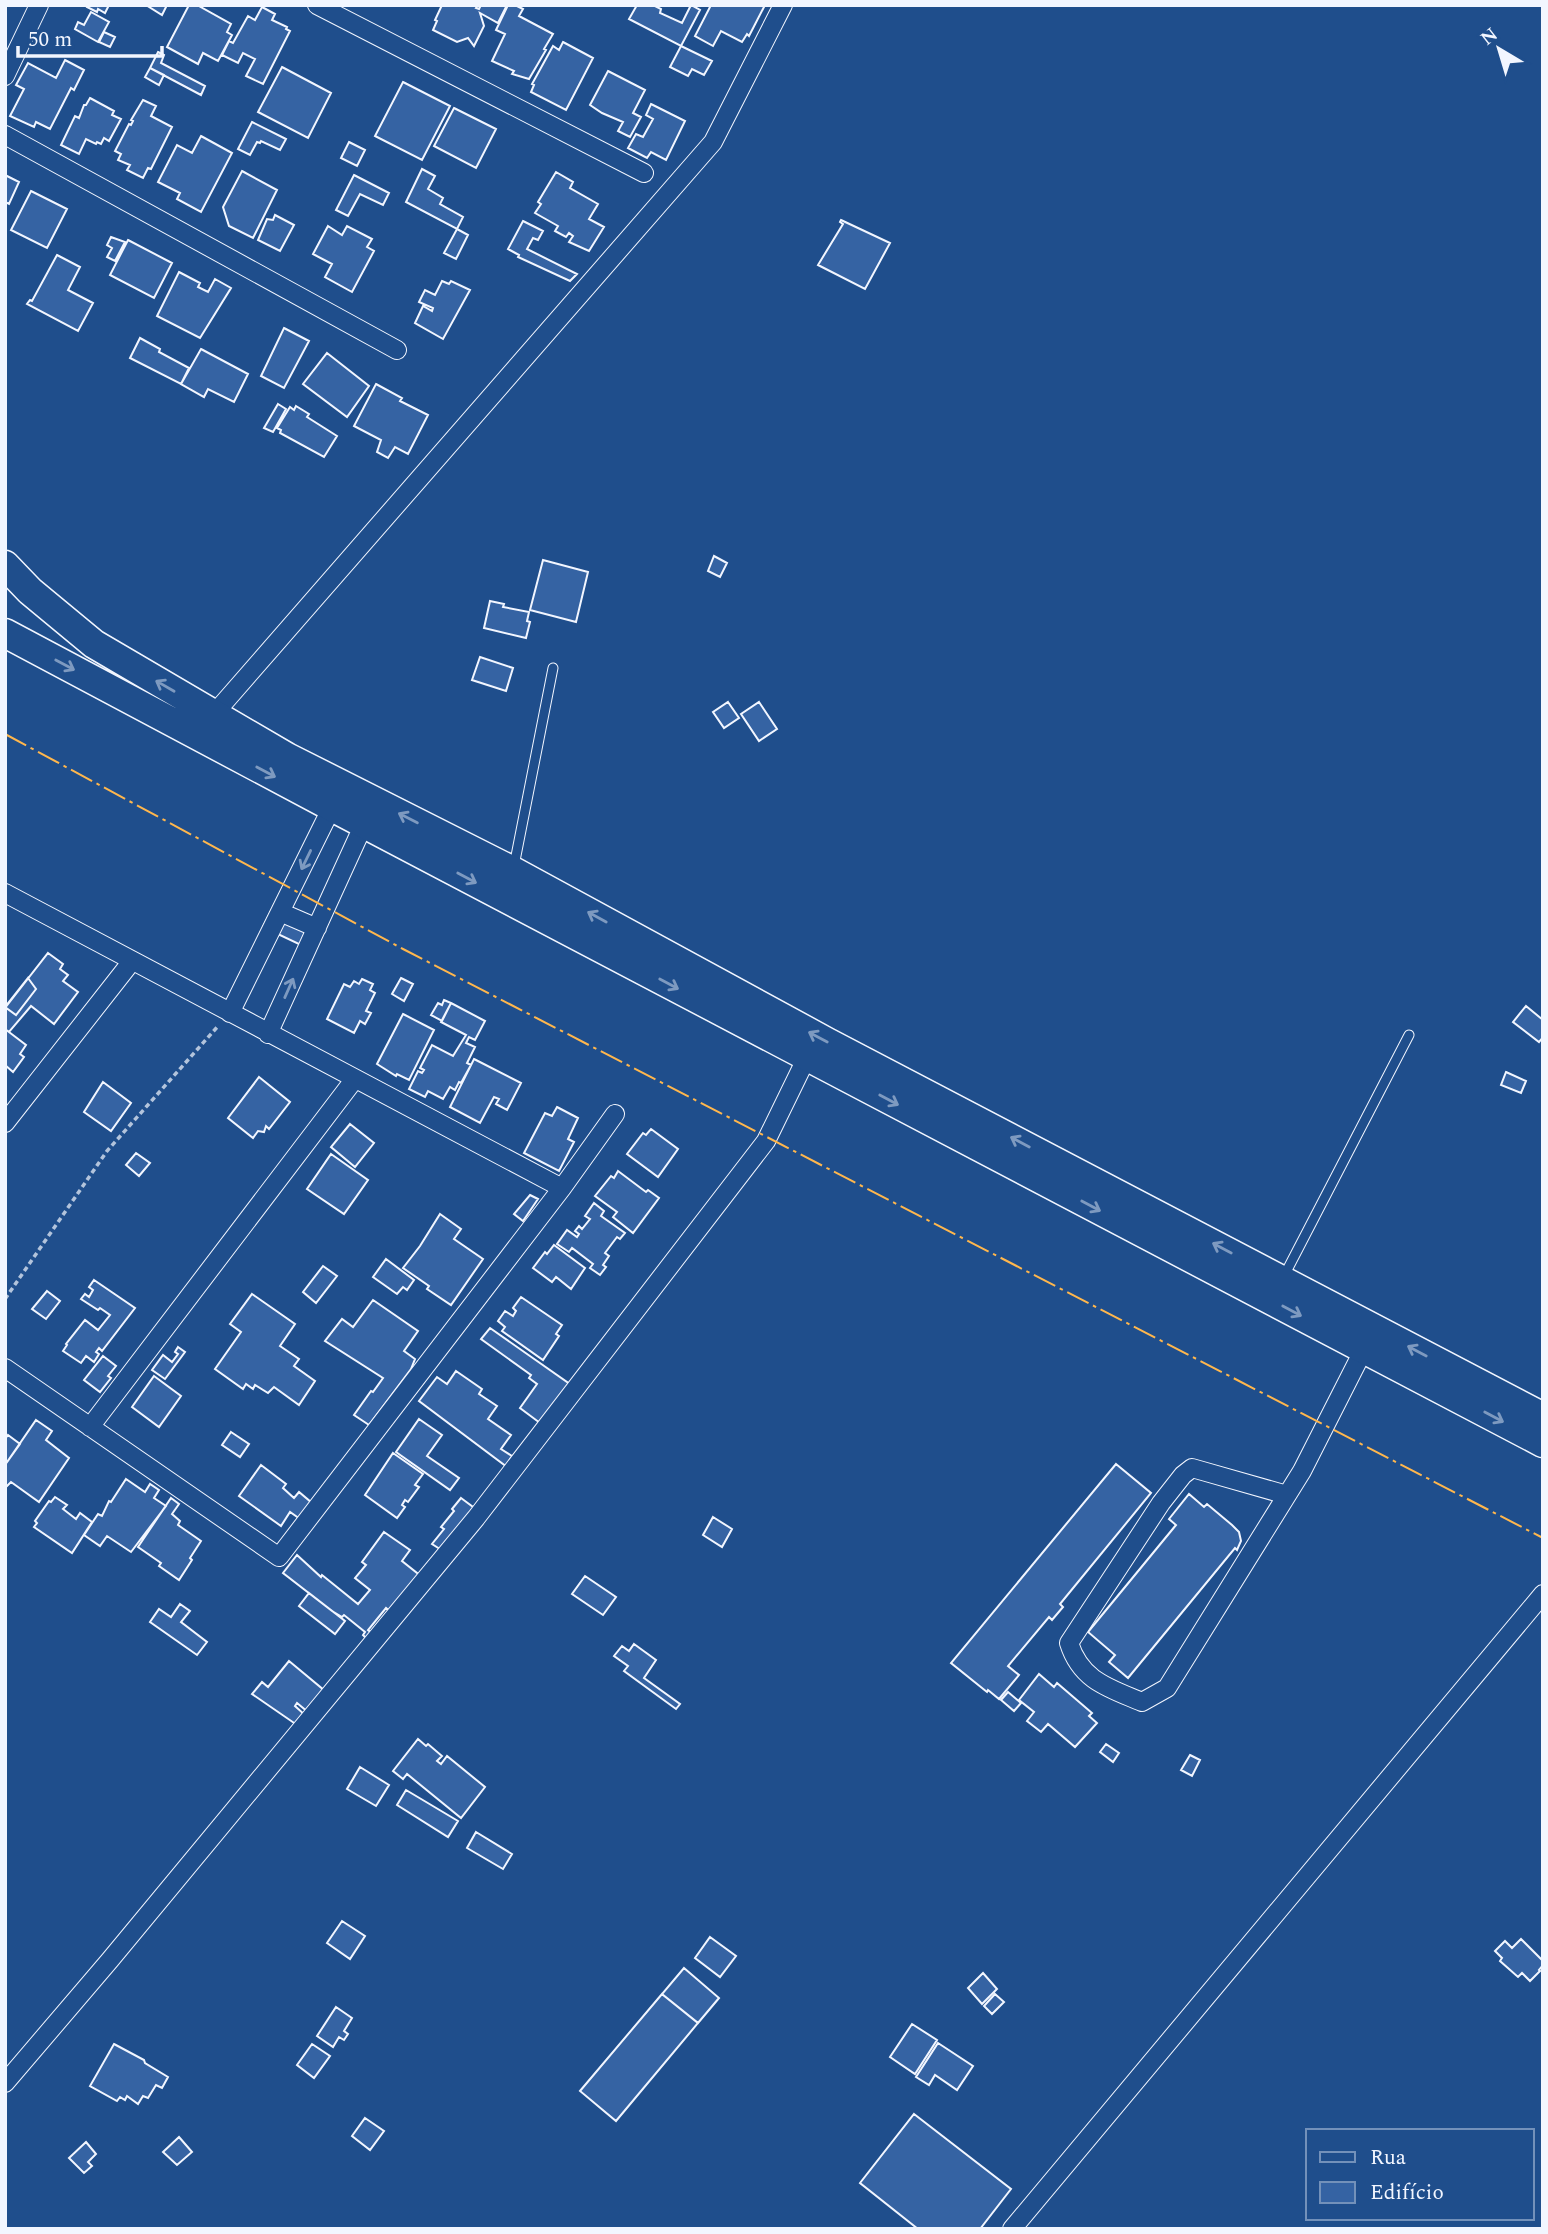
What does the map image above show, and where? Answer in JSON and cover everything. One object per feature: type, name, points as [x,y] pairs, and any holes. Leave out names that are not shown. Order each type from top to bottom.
[{"type":"main road","points":[[5,565],[30,591],[94,644],[287,757],[513,871],[827,1042],[1543,1417]]},
{"type":"main road","points":[[5,633],[1543,1443]]},
{"type":"street","points":[[5,76],[39,5]]},
{"type":"street","points":[[317,5],[644,173]]},
{"type":"street","points":[[214,714],[713,142],[783,5]]},
{"type":"street","points":[[5,135],[397,350]]},
{"type":"street","points":[[230,1013],[332,807]]},
{"type":"street","points":[[268,1034],[364,824]]},
{"type":"street","points":[[5,893],[562,1188]]},
{"type":"street","points":[[280,912],[317,928]]},
{"type":"street","points":[[5,1123],[132,961]]},
{"type":"street","points":[[5,2083],[476,1518],[766,1141],[807,1057]]},
{"type":"street","points":[[90,1427],[354,1080]]},
{"type":"street","points":[[5,1368],[279,1557],[562,1188],[615,1114]]},
{"type":"street","points":[[1287,1495],[1192,1468],[1161,1503],[1069,1643],[1074,1659],[1099,1684],[1142,1702],[1167,1688],[1302,1471],[1364,1349]]},
{"type":"street","points":[[1012,2229],[1543,1594]]},
{"type":"lane","points":[[513,871],[553,668]]},
{"type":"lane","points":[[1282,1279],[1409,1035]]},
{"type":"path","points":[[5,1299],[107,1151],[230,1013]]},
{"type":"building","points":[[109,5],[105,13],[98,9],[97,12],[87,7]]},
{"type":"building","points":[[146,5],[167,5],[162,15]]},
{"type":"building","points":[[189,5],[197,5],[231,24],[227,32],[232,35],[218,61],[203,53],[198,64],[167,47]]},
{"type":"building","points":[[442,5],[478,5],[476,8],[479,9],[481,5],[507,5],[498,23],[480,13],[484,26],[474,46],[468,38],[457,42],[433,30]]},
{"type":"building","points":[[508,5],[523,9],[519,16],[553,34],[529,79],[512,74],[514,71],[492,61],[505,34],[496,30]]},
{"type":"building","points":[[637,5],[653,5],[661,9],[660,13],[682,23],[691,5],[700,10],[681,46],[629,19]]},
{"type":"building","points":[[711,5],[765,5],[749,36],[747,34],[742,42],[721,31],[713,46],[695,36]]},
{"type":"building","points":[[262,7],[275,14],[272,20],[290,31],[263,84],[246,76],[255,59],[243,53],[238,63],[222,55],[229,41],[233,43],[248,16],[255,20]]},
{"type":"building","points":[[91,12],[109,22],[98,42],[75,29],[78,22],[84,25]]},
{"type":"building","points":[[104,32],[115,37],[110,47],[99,42]]},
{"type":"building","points":[[563,42],[593,58],[566,110],[531,92],[534,85],[532,84],[553,46],[559,50]]},
{"type":"building","points":[[681,46],[712,61],[704,75],[692,69],[688,76],[670,67]]},
{"type":"building","points":[[158,52],[164,55],[161,63],[205,86],[201,95],[150,68]]},
{"type":"building","points":[[65,60],[84,70],[74,90],[71,88],[50,129],[36,122],[34,127],[10,116],[24,89],[16,85],[28,63],[56,78]]},
{"type":"building","points":[[282,67],[331,93],[308,138],[258,112]]},
{"type":"building","points":[[150,68],[164,75],[159,85],[145,77]]},
{"type":"building","points":[[608,71],[645,90],[633,113],[641,117],[630,137],[618,131],[623,122],[590,105]]},
{"type":"building","points":[[403,82],[450,106],[422,160],[375,136]]},
{"type":"building","points":[[90,98],[114,111],[112,115],[121,119],[109,141],[104,138],[101,144],[96,144],[86,139],[79,154],[61,145],[75,116],[79,118]]},
{"type":"building","points":[[143,100],[156,106],[151,116],[172,127],[151,169],[148,168],[143,178],[127,170],[130,165],[118,160],[121,154],[115,151]]},
{"type":"building","points":[[651,104],[685,121],[666,160],[651,152],[647,158],[628,148],[636,134],[643,137],[653,119],[646,115]]},
{"type":"building","points":[[454,108],[496,129],[476,168],[434,146]]},
{"type":"building","points":[[252,122],[286,139],[280,150],[261,141],[257,142],[250,155],[238,149]]},
{"type":"building","points":[[201,136],[232,153],[201,212],[177,199],[180,193],[158,182],[177,145],[192,153]]},
{"type":"building","points":[[349,142],[365,150],[357,166],[341,158]]},
{"type":"building","points":[[422,169],[435,176],[428,189],[443,198],[440,204],[463,217],[457,229],[406,202]]},
{"type":"building","points":[[242,171],[277,190],[253,238],[229,226],[223,207]]},
{"type":"building","points":[[556,172],[573,182],[570,188],[598,204],[589,219],[604,227],[589,251],[569,242],[573,236],[569,233],[566,237],[555,231],[558,226],[535,213],[541,204],[538,202]]},
{"type":"building","points":[[5,175],[19,182],[9,204],[5,202]]},
{"type":"building","points":[[354,175],[389,193],[383,205],[360,194],[348,216],[336,210]]},
{"type":"building","points":[[31,191],[67,209],[47,248],[11,230]]},
{"type":"building","points":[[275,215],[294,225],[280,251],[258,240],[267,219],[273,220]]},
{"type":"building","points":[[841,220],[890,243],[865,289],[818,265],[843,224]]},
{"type":"building","points":[[523,221],[543,231],[538,240],[533,238],[527,249],[577,274],[570,281],[518,257],[519,255],[508,249]]},
{"type":"building","points":[[328,226],[342,235],[347,226],[372,239],[367,247],[374,251],[352,292],[325,277],[332,264],[313,254]]},
{"type":"building","points":[[457,229],[468,235],[456,259],[444,253]]},
{"type":"building","points":[[111,237],[125,242],[115,261],[107,257],[112,248],[107,245]]},
{"type":"building","points":[[128,240],[172,263],[154,298],[110,275]]},
{"type":"building","points":[[57,255],[80,267],[68,290],[93,303],[78,331],[27,304],[32,301]]},
{"type":"building","points":[[179,272],[200,283],[198,287],[208,292],[215,279],[231,288],[200,338],[157,316]]},
{"type":"building","points":[[442,281],[449,284],[451,281],[470,290],[443,339],[415,323],[423,306],[432,311],[433,308],[419,302],[425,290],[435,295]]},
{"type":"building","points":[[284,328],[309,341],[284,388],[261,376]]},
{"type":"building","points":[[140,338],[189,368],[181,384],[130,358]]},
{"type":"building","points":[[201,349],[248,374],[234,402],[208,389],[204,397],[181,384]]},
{"type":"building","points":[[327,353],[369,386],[347,417],[303,384]]},
{"type":"building","points":[[376,384],[402,398],[400,401],[428,415],[408,454],[395,447],[388,458],[377,452],[381,440],[354,426]]},
{"type":"building","points":[[278,404],[286,409],[273,432],[264,428]]},
{"type":"building","points":[[296,406],[309,414],[307,417],[337,436],[324,457],[280,433],[281,430],[277,428],[290,407],[294,410]]},
{"type":"building","points":[[714,556],[727,563],[720,577],[708,571]]},
{"type":"building","points":[[543,560],[588,572],[576,622],[530,610]]},
{"type":"building","points":[[490,601],[504,604],[503,607],[529,612],[527,621],[530,622],[526,638],[484,628]]},
{"type":"building","points":[[480,657],[513,668],[506,691],[472,680]]},
{"type":"building","points":[[728,702],[739,718],[724,728],[713,712]]},
{"type":"building","points":[[759,702],[777,729],[759,741],[741,714]]},
{"type":"building","points":[[271,911],[311,930],[303,946],[263,927]]},
{"type":"building","points":[[48,953],[63,964],[60,969],[68,975],[63,981],[78,992],[54,1024],[31,1006],[9,1032],[5,1029],[5,1008]]},
{"type":"building","points":[[28,978],[36,989],[16,1015],[5,1007]]},
{"type":"building","points":[[28,978],[36,989],[16,1015],[5,1007]]},
{"type":"building","points":[[401,978],[413,984],[404,1001],[392,994]]},
{"type":"building","points":[[362,979],[373,984],[370,990],[375,993],[366,1011],[371,1013],[365,1024],[360,1021],[354,1033],[327,1019],[344,984],[350,987],[354,981],[359,984]]},
{"type":"building","points":[[444,1000],[451,1003],[442,1021],[431,1015],[438,1003],[442,1005]]},
{"type":"building","points":[[451,1003],[485,1021],[475,1040],[469,1037],[466,1043],[475,1047],[467,1063],[471,1065],[461,1083],[459,1082],[455,1090],[450,1087],[443,1099],[428,1091],[425,1097],[409,1089],[418,1071],[422,1073],[424,1070],[420,1068],[432,1045],[453,1056],[466,1035],[441,1022]]},
{"type":"building","points":[[1526,1006],[1543,1020],[1543,1037],[1539,1042],[1513,1022]]},
{"type":"building","points":[[403,1014],[434,1030],[409,1080],[397,1074],[396,1076],[377,1064]]},
{"type":"building","points":[[5,1029],[26,1045],[20,1054],[24,1057],[13,1072],[5,1065]]},
{"type":"building","points":[[474,1059],[521,1083],[507,1110],[496,1104],[499,1099],[494,1097],[480,1123],[450,1107]]},
{"type":"building","points":[[1506,1072],[1526,1081],[1521,1093],[1501,1085]]},
{"type":"building","points":[[259,1077],[290,1102],[269,1129],[266,1126],[264,1132],[258,1131],[253,1138],[228,1118]]},
{"type":"building","points":[[103,1082],[131,1103],[111,1131],[84,1112]]},
{"type":"building","points":[[557,1107],[578,1118],[568,1139],[574,1142],[559,1171],[524,1153],[545,1113],[552,1116]]},
{"type":"building","points":[[350,1124],[374,1143],[355,1167],[331,1147]]},
{"type":"building","points":[[651,1129],[678,1149],[658,1177],[627,1154],[643,1133],[646,1135]]},
{"type":"building","points":[[136,1153],[150,1163],[139,1176],[126,1165]]},
{"type":"building","points":[[331,1154],[368,1180],[344,1214],[307,1189]]},
{"type":"building","points":[[618,1171],[646,1192],[648,1190],[659,1198],[633,1233],[613,1217],[617,1212],[595,1196]]},
{"type":"building","points":[[530,1195],[538,1199],[523,1221],[514,1214]]},
{"type":"building","points":[[594,1203],[604,1211],[601,1216],[625,1233],[620,1239],[617,1237],[605,1253],[609,1256],[600,1275],[590,1268],[593,1264],[572,1248],[569,1252],[557,1244],[567,1230],[577,1237],[579,1234],[575,1231],[579,1226],[582,1229],[590,1219],[585,1216]]},
{"type":"building","points":[[440,1214],[461,1229],[454,1239],[483,1259],[451,1305],[403,1268]]},
{"type":"building","points":[[554,1245],[585,1268],[571,1289],[556,1277],[552,1282],[533,1268]]},
{"type":"building","points":[[386,1259],[414,1280],[407,1290],[403,1287],[397,1294],[373,1277]]},
{"type":"building","points":[[323,1266],[337,1276],[316,1303],[303,1292]]},
{"type":"building","points":[[94,1280],[135,1308],[102,1351],[99,1348],[94,1362],[86,1356],[81,1363],[63,1351],[66,1344],[85,1320],[98,1330],[110,1315],[81,1299],[85,1294],[89,1297],[93,1290],[89,1287]]},
{"type":"building","points":[[47,1291],[60,1301],[46,1319],[32,1309]]},
{"type":"building","points":[[252,1294],[295,1324],[280,1346],[299,1359],[294,1366],[315,1381],[299,1405],[274,1387],[268,1393],[255,1385],[253,1389],[246,1384],[243,1389],[215,1369],[241,1332],[230,1324]]},
{"type":"building","points":[[521,1297],[562,1325],[556,1334],[559,1336],[543,1360],[502,1331],[505,1327],[498,1321],[505,1311],[513,1316],[516,1311],[513,1308]]},
{"type":"building","points":[[373,1300],[418,1331],[404,1351],[415,1359],[411,1369],[369,1425],[354,1415],[383,1378],[325,1341],[342,1319],[353,1327]]},
{"type":"building","points":[[490,1328],[574,1387],[540,1423],[520,1408],[537,1384],[529,1378],[531,1375],[481,1339]]},
{"type":"building","points":[[178,1347],[185,1352],[165,1379],[152,1370],[163,1355],[172,1362],[178,1354],[175,1352]]},
{"type":"building","points":[[103,1356],[116,1366],[100,1392],[84,1380]]},
{"type":"building","points":[[456,1371],[482,1389],[479,1394],[497,1406],[488,1419],[511,1435],[501,1449],[512,1456],[509,1461],[515,1465],[511,1470],[419,1401],[437,1377],[447,1384]]},
{"type":"building","points":[[154,1376],[181,1396],[159,1427],[132,1407]]},
{"type":"building","points":[[419,1419],[442,1435],[427,1456],[459,1478],[450,1490],[396,1452]]},
{"type":"building","points":[[36,1420],[52,1431],[46,1440],[69,1458],[39,1502],[11,1482],[5,1485],[5,1465]]},
{"type":"building","points":[[231,1432],[249,1444],[240,1457],[222,1445]]},
{"type":"building","points":[[8,1435],[20,1444],[5,1465],[5,1439]]},
{"type":"building","points":[[393,1453],[423,1474],[415,1485],[419,1487],[408,1502],[405,1500],[402,1505],[405,1507],[397,1518],[365,1495]]},
{"type":"building","points":[[1116,1464],[1151,1493],[1060,1604],[1063,1607],[1052,1620],[1049,1617],[1008,1666],[1019,1675],[999,1699],[951,1663]]},
{"type":"building","points":[[1116,1464],[1151,1493],[1060,1604],[1063,1607],[1052,1620],[1049,1617],[1008,1666],[1019,1675],[999,1699],[951,1663]]},
{"type":"building","points":[[1116,1464],[1151,1493],[1060,1604],[1063,1607],[1052,1620],[1049,1617],[1008,1666],[1019,1675],[999,1699],[951,1663]]},
{"type":"building","points":[[1116,1464],[1151,1493],[1060,1604],[1063,1607],[1052,1620],[1049,1617],[1008,1666],[1019,1675],[999,1699],[951,1663]]},
{"type":"building","points":[[1116,1464],[1151,1493],[1060,1604],[1063,1607],[1052,1620],[1049,1617],[1008,1666],[1019,1675],[999,1699],[951,1663]]},
{"type":"building","points":[[261,1465],[286,1484],[283,1488],[294,1498],[299,1492],[312,1503],[300,1519],[290,1512],[281,1526],[239,1496]]},
{"type":"building","points":[[126,1479],[145,1492],[150,1484],[159,1490],[154,1498],[166,1506],[131,1552],[107,1536],[100,1546],[84,1535],[98,1514],[102,1516],[109,1501],[111,1502]]},
{"type":"building","points":[[1189,1494],[1204,1507],[1207,1504],[1232,1525],[1239,1532],[1241,1541],[1237,1550],[1235,1548],[1128,1678],[1109,1662],[1115,1655],[1088,1632],[1176,1525],[1169,1519]]},
{"type":"building","points":[[55,1497],[67,1505],[63,1509],[76,1519],[80,1513],[92,1522],[72,1553],[34,1527],[37,1523],[35,1521],[49,1501]]},
{"type":"building","points":[[171,1498],[179,1504],[172,1514],[180,1521],[178,1525],[201,1541],[179,1580],[138,1547]]},
{"type":"building","points":[[461,1498],[477,1510],[443,1551],[432,1544],[444,1529],[441,1527]]},
{"type":"building","points":[[713,1517],[732,1529],[722,1547],[703,1535]]},
{"type":"building","points":[[384,1532],[410,1550],[402,1561],[422,1577],[392,1613],[386,1608],[368,1630],[373,1634],[368,1640],[363,1635],[365,1632],[344,1615],[342,1617],[332,1611],[283,1573],[297,1555],[321,1577],[322,1575],[358,1604],[370,1590],[355,1578],[366,1565],[362,1562]]},
{"type":"building","points":[[585,1576],[616,1597],[603,1615],[572,1594]]},
{"type":"building","points":[[309,1593],[345,1621],[335,1634],[299,1606]]},
{"type":"building","points":[[180,1604],[190,1611],[181,1622],[207,1642],[197,1655],[150,1622],[159,1609],[171,1617]]},
{"type":"building","points":[[634,1644],[656,1660],[644,1678],[680,1704],[676,1709],[624,1671],[628,1666],[614,1656],[622,1646],[629,1651]]},
{"type":"building","points":[[289,1661],[325,1691],[308,1712],[297,1703],[295,1706],[305,1715],[297,1725],[252,1694],[262,1682],[268,1687]]},
{"type":"building","points":[[1039,1674],[1054,1687],[1057,1683],[1092,1713],[1089,1716],[1097,1723],[1075,1747],[1048,1724],[1041,1732],[1027,1721],[1034,1712],[1019,1700]]},
{"type":"building","points":[[1008,1692],[1021,1703],[1014,1711],[1001,1700]]},
{"type":"building","points":[[418,1739],[442,1756],[437,1761],[441,1764],[447,1756],[485,1787],[461,1818],[407,1774],[403,1779],[393,1771]]},
{"type":"building","points":[[1106,1744],[1119,1753],[1113,1762],[1100,1752]]},
{"type":"building","points":[[1190,1755],[1200,1760],[1192,1776],[1181,1770]]},
{"type":"building","points":[[360,1767],[389,1785],[376,1806],[347,1789]]},
{"type":"building","points":[[406,1790],[458,1821],[448,1837],[397,1805]]},
{"type":"building","points":[[476,1832],[512,1854],[503,1869],[467,1848]]},
{"type":"building","points":[[342,1921],[365,1936],[350,1959],[327,1943]]},
{"type":"building","points":[[710,1937],[736,1956],[720,1977],[695,1958]]},
{"type":"building","points":[[1521,1939],[1543,1961],[1540,1971],[1530,1981],[1522,1973],[1518,1977],[1500,1961],[1502,1958],[1495,1951],[1505,1941],[1512,1948]]},
{"type":"building","points":[[684,1968],[719,1998],[698,2023],[662,1994]]},
{"type":"building","points":[[983,1973],[997,1989],[982,2004],[968,1988]]},
{"type":"building","points":[[662,1994],[698,2023],[616,2121],[580,2091]]},
{"type":"building","points":[[662,1994],[698,2023],[616,2121],[580,2091]]},
{"type":"building","points":[[662,1994],[698,2023],[616,2121],[580,2091]]},
{"type":"building","points":[[662,1994],[698,2023],[616,2121],[580,2091]]},
{"type":"building","points":[[662,1994],[698,2023],[616,2121],[580,2091]]},
{"type":"building","points":[[995,1994],[1004,2002],[992,2014],[984,2006]]},
{"type":"building","points":[[995,1994],[1004,2002],[992,2014],[984,2006]]},
{"type":"building","points":[[995,1994],[1004,2002],[992,2014],[984,2006]]},
{"type":"building","points":[[995,1994],[1004,2002],[992,2014],[984,2006]]},
{"type":"building","points":[[995,1994],[1004,2002],[992,2014],[984,2006]]},
{"type":"building","points":[[336,2007],[352,2018],[344,2031],[348,2034],[344,2040],[339,2037],[333,2047],[317,2036]]},
{"type":"building","points":[[912,2024],[937,2040],[915,2074],[890,2057]]},
{"type":"building","points":[[938,2043],[973,2066],[957,2090],[935,2075],[929,2085],[916,2077]]},
{"type":"building","points":[[114,2044],[168,2077],[162,2088],[156,2085],[148,2098],[143,2096],[138,2104],[127,2096],[125,2100],[120,2097],[117,2101],[90,2086]]},
{"type":"building","points":[[312,2044],[330,2056],[314,2078],[297,2065]]},
{"type":"building","points":[[914,2114],[1011,2189],[980,2229],[918,2229],[860,2183]]},
{"type":"building","points":[[365,2118],[384,2131],[370,2150],[352,2136]]},
{"type":"building","points":[[179,2137],[192,2152],[177,2165],[163,2152]]},
{"type":"building","points":[[86,2142],[96,2154],[88,2162],[92,2166],[84,2173],[69,2158]]},
{"type":"power","points":[[5,734],[403,949],[1543,1538]]}]
